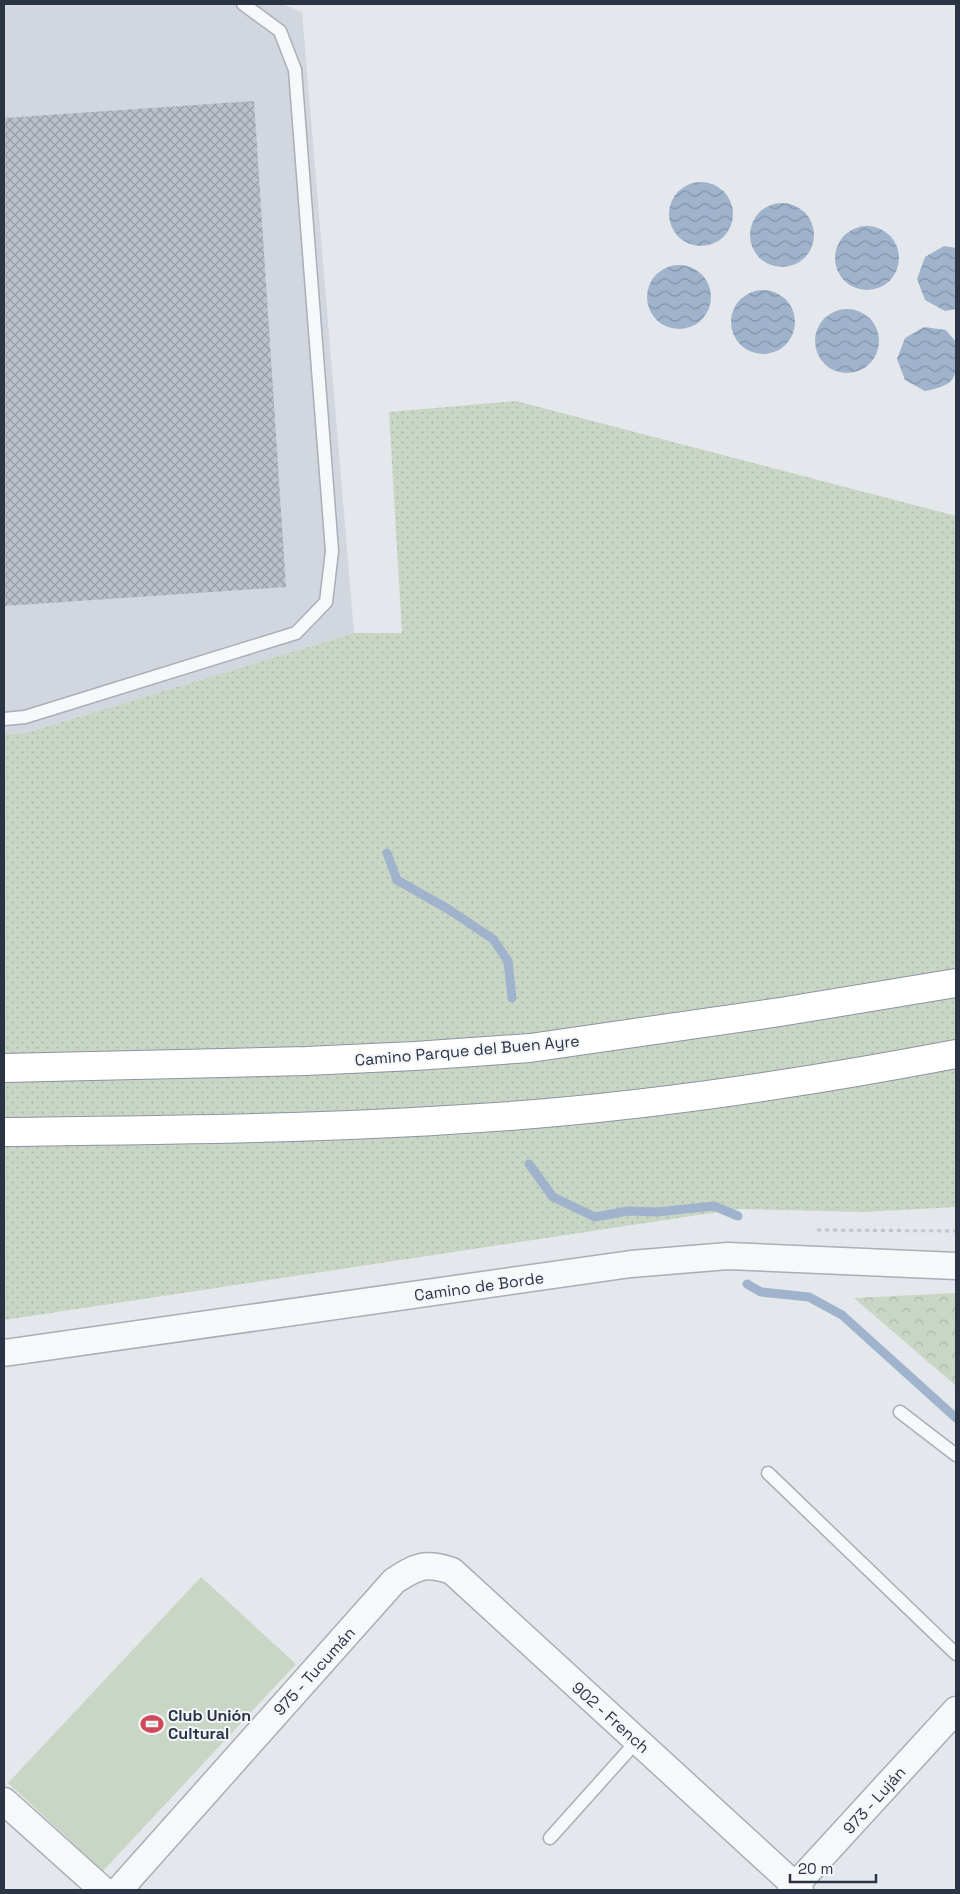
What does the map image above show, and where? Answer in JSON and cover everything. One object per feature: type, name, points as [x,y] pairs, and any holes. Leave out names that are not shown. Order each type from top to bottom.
[{"type":"highway","name":"Camino Parque del Buen Ayre","points":[[4,1068],[316,1061],[530,1048],[780,1012],[956,983]]},
{"type":"highway","points":[[4,1132],[296,1128],[480,1118],[665,1100],[956,1054]]},
{"type":"street","name":"Camino de Borde","points":[[4,1353],[675,1260],[728,1256],[956,1266]]},
{"type":"street","name":"902 - French","points":[[414,1568],[433,1565],[452,1571],[796,1889]]},
{"type":"street","name":"975 - Tucumán","points":[[119,1890],[394,1581],[414,1568]]},
{"type":"street","name":"973 - Luján","points":[[796,1889],[956,1710]]},
{"type":"street","points":[[4,1801],[103,1890]]},
{"type":"lane","points":[[4,719],[25,717],[296,633],[326,602],[332,551],[295,70],[280,31],[242,4]]},
{"type":"lane","points":[[900,1412],[956,1456]]},
{"type":"lane","points":[[768,1473],[956,1654]]},
{"type":"lane","points":[[550,1838],[637,1741]]},
{"type":"shaded area","points":[[4,4],[282,4],[302,12],[354,633],[26,733],[4,734]]},
{"type":"green space","points":[[516,401],[956,516],[956,1207],[863,1212],[738,1209],[4,1320],[4,734],[26,733],[354,633],[402,633],[389,412]]},
{"type":"green space","points":[[956,1293],[956,1386],[854,1298]]},
{"type":"green space","name":"Club Unión Cultural","points":[[201,1577],[296,1664],[103,1871],[8,1783]]},
{"type":"water","points":[[701,182],[719,188],[727,196],[733,214],[727,232],[719,240],[701,246],[683,240],[675,232],[669,214],[675,196],[683,188]]},
{"type":"water","points":[[782,203],[800,209],[808,217],[814,235],[808,253],[800,261],[782,267],[764,261],[756,253],[750,235],[756,217],[764,209]]},
{"type":"water","points":[[867,226],[885,232],[893,240],[899,258],[893,276],[885,284],[867,290],[849,284],[841,276],[835,258],[841,240],[849,232]]},
{"type":"water","points":[[944,246],[956,248],[956,309],[945,311],[925,300],[917,279],[925,257]]},
{"type":"water","points":[[679,265],[697,271],[705,279],[711,297],[705,315],[697,323],[679,329],[661,323],[653,315],[647,297],[653,279],[661,271]]},
{"type":"water","points":[[763,290],[781,296],[789,304],[795,322],[789,340],[781,348],[763,354],[745,348],[737,340],[731,322],[737,304],[745,296]]},
{"type":"water","points":[[847,309],[865,315],[873,323],[879,341],[873,359],[865,367],[847,373],[829,367],[821,359],[815,341],[821,323],[829,315]]},
{"type":"water","points":[[924,327],[946,330],[956,342],[954,377],[945,385],[925,391],[905,380],[897,359],[905,338]]},
{"type":"building","points":[[254,101],[286,587],[4,606],[4,118]]},
{"type":"waterway","points":[[387,853],[397,880],[448,909],[493,939],[508,961],[512,998]]},
{"type":"waterway","points":[[529,1164],[553,1197],[595,1217],[628,1211],[657,1212],[714,1206],[738,1216]]},
{"type":"waterway","points":[[747,1284],[761,1292],[809,1297],[842,1315],[956,1418]]},
{"type":"place","name":"Club Unión Cultural","points":[[152,1724]]}]
